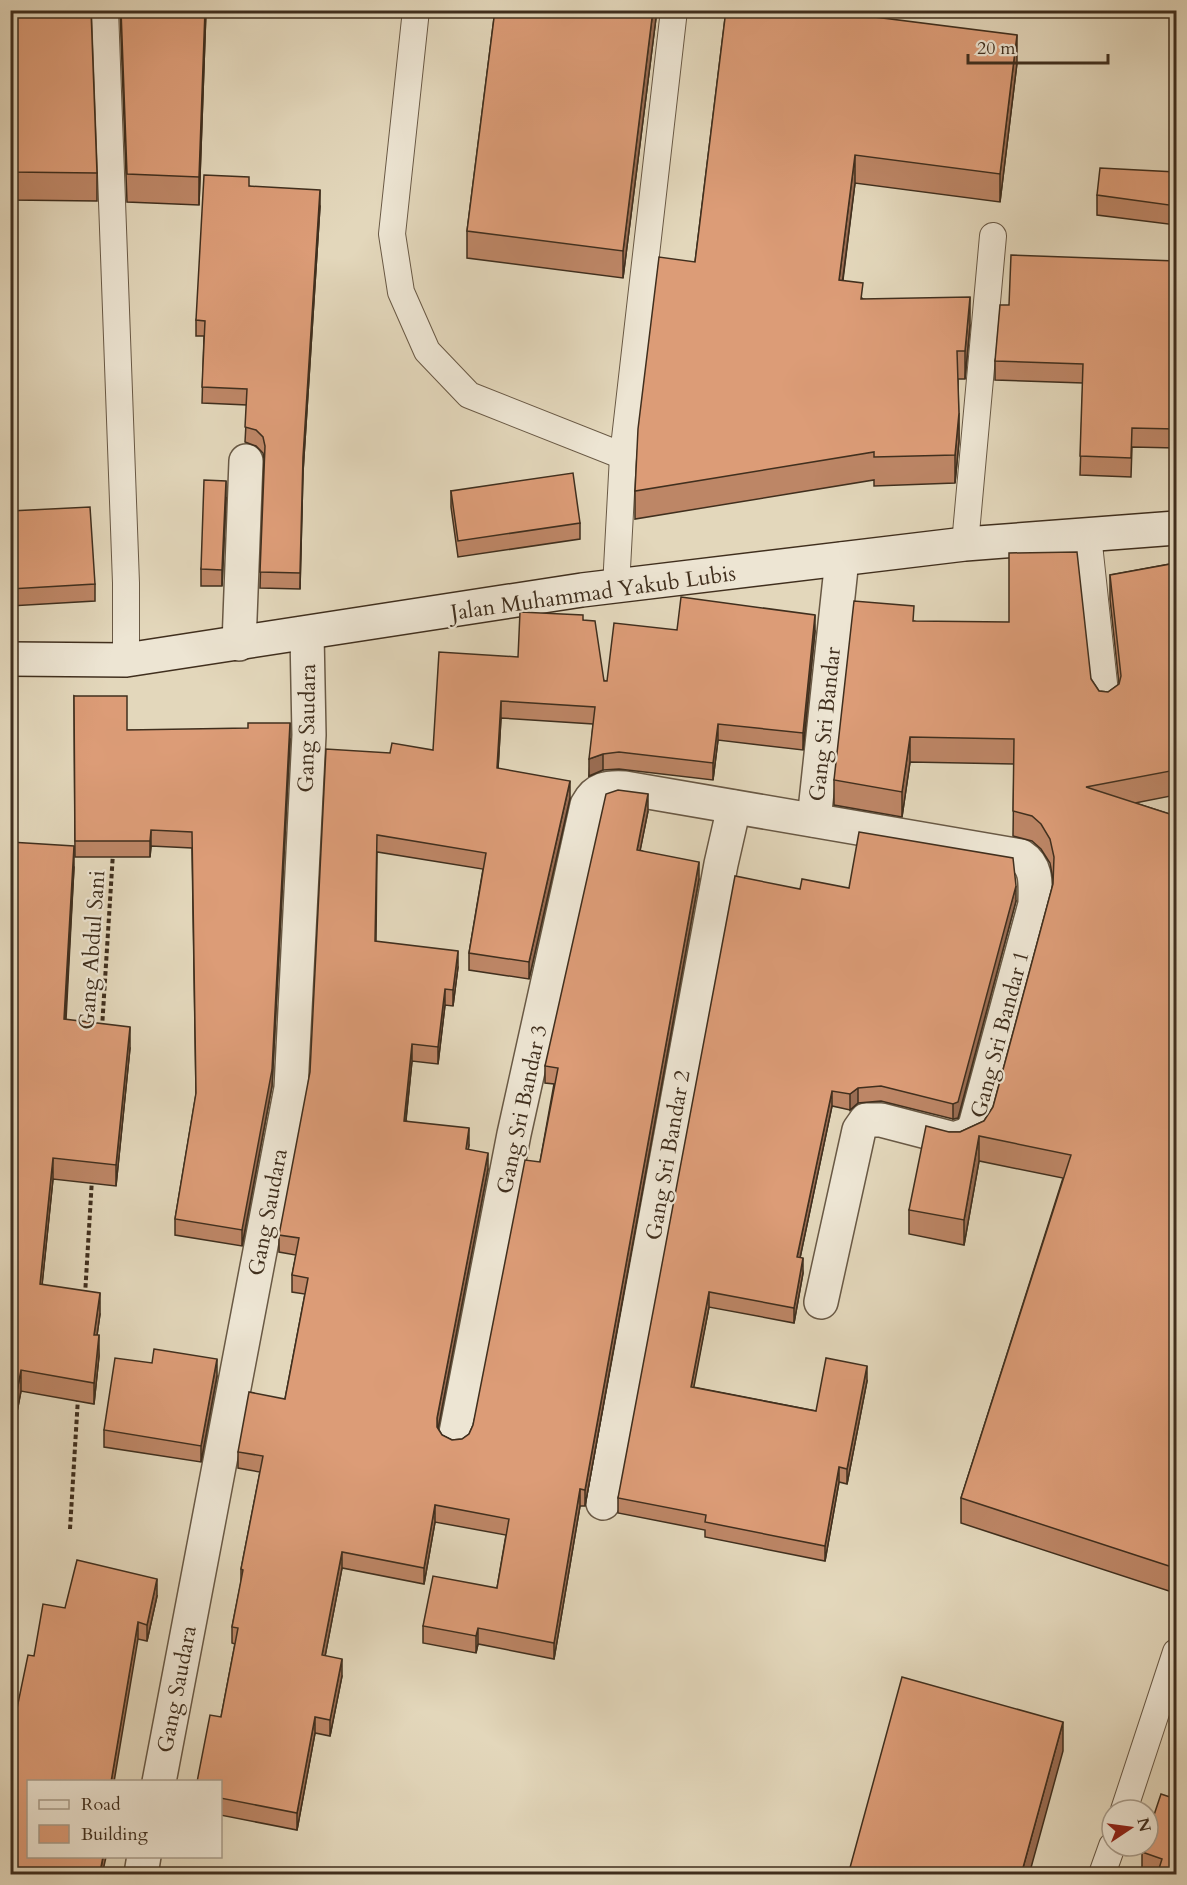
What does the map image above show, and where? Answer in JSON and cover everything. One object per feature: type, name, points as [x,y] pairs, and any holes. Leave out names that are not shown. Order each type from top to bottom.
[{"type":"street","points":[[239,644],[246,461]]},
{"type":"street","name":"Jalan Muhammad Yakub Lubis","points":[[10,658],[126,660],[616,586],[965,544],[1176,528]]},
{"type":"street","name":"Gang Sri Bandar","points":[[603,788],[625,788],[814,820],[843,559]]},
{"type":"street","name":"Gang Saudara","points":[[159,1780],[291,1088],[309,735],[307,634]]},
{"type":"street","name":"Gang Sri Bandar 3","points":[[454,1438],[514,1134],[587,804],[592,794],[603,788]]},
{"type":"street","name":"Gang Sri Bandar 2","points":[[603,1503],[721,864],[734,807]]},
{"type":"street","name":"Gang Sri Bandar 1","points":[[814,820],[1021,856],[1030,862],[1034,875],[1035,904],[975,1126],[969,1134],[954,1139],[881,1120],[866,1120],[859,1130],[821,1302]]},
{"type":"street","points":[[141,1875],[144,1858]]},
{"type":"lane","points":[[105,10],[126,583],[126,660]]},
{"type":"lane","points":[[416,10],[392,234],[401,292],[427,351],[469,396],[623,456]]},
{"type":"lane","points":[[616,586],[623,456],[674,10]]},
{"type":"lane","points":[[965,544],[993,236]]},
{"type":"lane","points":[[1088,535],[1106,702]]},
{"type":"lane","points":[[1128,1798],[1176,1652]]},
{"type":"lane","points":[[1102,1875],[1108,1858]]},
{"type":"path","name":"Gang Abdul Sani","points":[[102,1029],[114,850]]},
{"type":"path","points":[[84,1303],[93,1172]]},
{"type":"path","points":[[70,1529],[79,1386]]},
{"type":"building","points":[[10,10],[91,10],[97,173],[10,172]]},
{"type":"building","points":[[121,10],[205,10],[199,177],[127,174]]},
{"type":"building","points":[[495,10],[653,10],[623,251],[467,231]]},
{"type":"building","points":[[726,10],[876,10],[875,17],[1017,35],[1000,174],[855,155],[839,280],[863,283],[861,299],[970,297],[965,351],[957,351],[959,413],[955,455],[874,457],[874,452],[635,491],[638,429],[659,257],[695,262]]},
{"type":"building","points":[[1100,168],[1176,172],[1176,206],[1097,195]]},
{"type":"building","points":[[204,175],[249,177],[249,186],[320,190],[303,457],[300,573],[260,572],[265,446],[263,437],[256,430],[245,427],[247,389],[202,387],[205,321],[196,320]]},
{"type":"building","points":[[1011,255],[1176,261],[1176,429],[1132,428],[1131,458],[1080,456],[1083,364],[995,361],[1000,305],[1009,305]]},
{"type":"building","points":[[573,473],[580,523],[458,541],[451,491]]},
{"type":"building","points":[[204,480],[226,481],[222,570],[201,569]]},
{"type":"building","points":[[90,507],[95,584],[10,589],[10,511]]},
{"type":"building","points":[[1077,552],[1091,679],[1099,691],[1108,692],[1119,684],[1121,676],[1110,575],[1176,563],[1176,770],[1086,787],[1176,816],[1176,1554],[1172,1567],[961,1498],[1071,1155],[979,1136],[964,1220],[909,1210],[926,1126],[949,1132],[960,1132],[984,1121],[993,1107],[1053,884],[1054,857],[1050,839],[1041,824],[1032,816],[1013,811],[1014,739],[910,737],[902,792],[834,780],[854,601],[914,606],[913,621],[1009,622],[1009,553]]},
{"type":"building","points":[[681,597],[815,615],[803,733],[718,724],[713,763],[619,752],[589,759],[595,707],[501,701],[497,768],[570,781],[529,962],[469,953],[486,853],[377,835],[375,941],[458,951],[453,990],[445,989],[438,1047],[412,1044],[404,1121],[469,1128],[466,1149],[488,1153],[437,1418],[437,1427],[442,1435],[452,1440],[462,1439],[469,1434],[473,1425],[525,1160],[540,1162],[558,1068],[545,1066],[606,794],[618,790],[648,794],[637,850],[699,862],[585,1490],[580,1489],[554,1643],[478,1628],[476,1636],[423,1626],[433,1576],[497,1588],[509,1519],[435,1505],[424,1568],[342,1552],[322,1655],[342,1659],[330,1720],[315,1717],[297,1813],[222,1798],[222,1780],[197,1780],[210,1715],[221,1717],[238,1628],[232,1627],[243,1570],[241,1569],[263,1456],[238,1452],[249,1392],[285,1399],[308,1278],[292,1275],[299,1238],[279,1235],[310,1072],[326,749],[390,753],[392,743],[433,750],[439,652],[518,657],[520,612],[583,615],[583,620],[595,621],[604,681],[607,681],[614,623],[677,630]]},
{"type":"building","points":[[74,696],[127,696],[127,730],[248,728],[248,723],[290,723],[272,1070],[242,1230],[175,1219],[196,1093],[192,832],[151,830],[150,841],[75,841]]},
{"type":"building","points":[[859,832],[1013,858],[1016,886],[958,1102],[953,1104],[881,1086],[858,1088],[850,1094],[832,1091],[797,1257],[803,1258],[794,1308],[709,1292],[691,1387],[816,1411],[826,1358],[867,1366],[847,1469],[839,1467],[825,1546],[705,1522],[706,1515],[618,1498],[735,876],[800,889],[802,879],[849,888]]},
{"type":"building","points":[[10,842],[74,846],[64,1019],[130,1027],[116,1165],[53,1158],[40,1284],[100,1293],[94,1335],[99,1335],[94,1383],[21,1370],[12,1417],[10,1417]]},
{"type":"building","points":[[154,1349],[217,1359],[201,1446],[104,1430],[115,1358],[152,1363]]},
{"type":"building","points":[[77,1560],[157,1579],[147,1625],[138,1622],[111,1780],[27,1780],[27,1858],[103,1858],[100,1872],[105,1873],[104,1875],[10,1875],[10,1742],[28,1655],[34,1656],[43,1604],[65,1608]]},
{"type":"building","points":[[902,1677],[1063,1722],[1021,1875],[848,1875]]},
{"type":"building","points":[[1161,1794],[1176,1799],[1176,1875],[1157,1875],[1162,1859],[1159,1858]]}]
